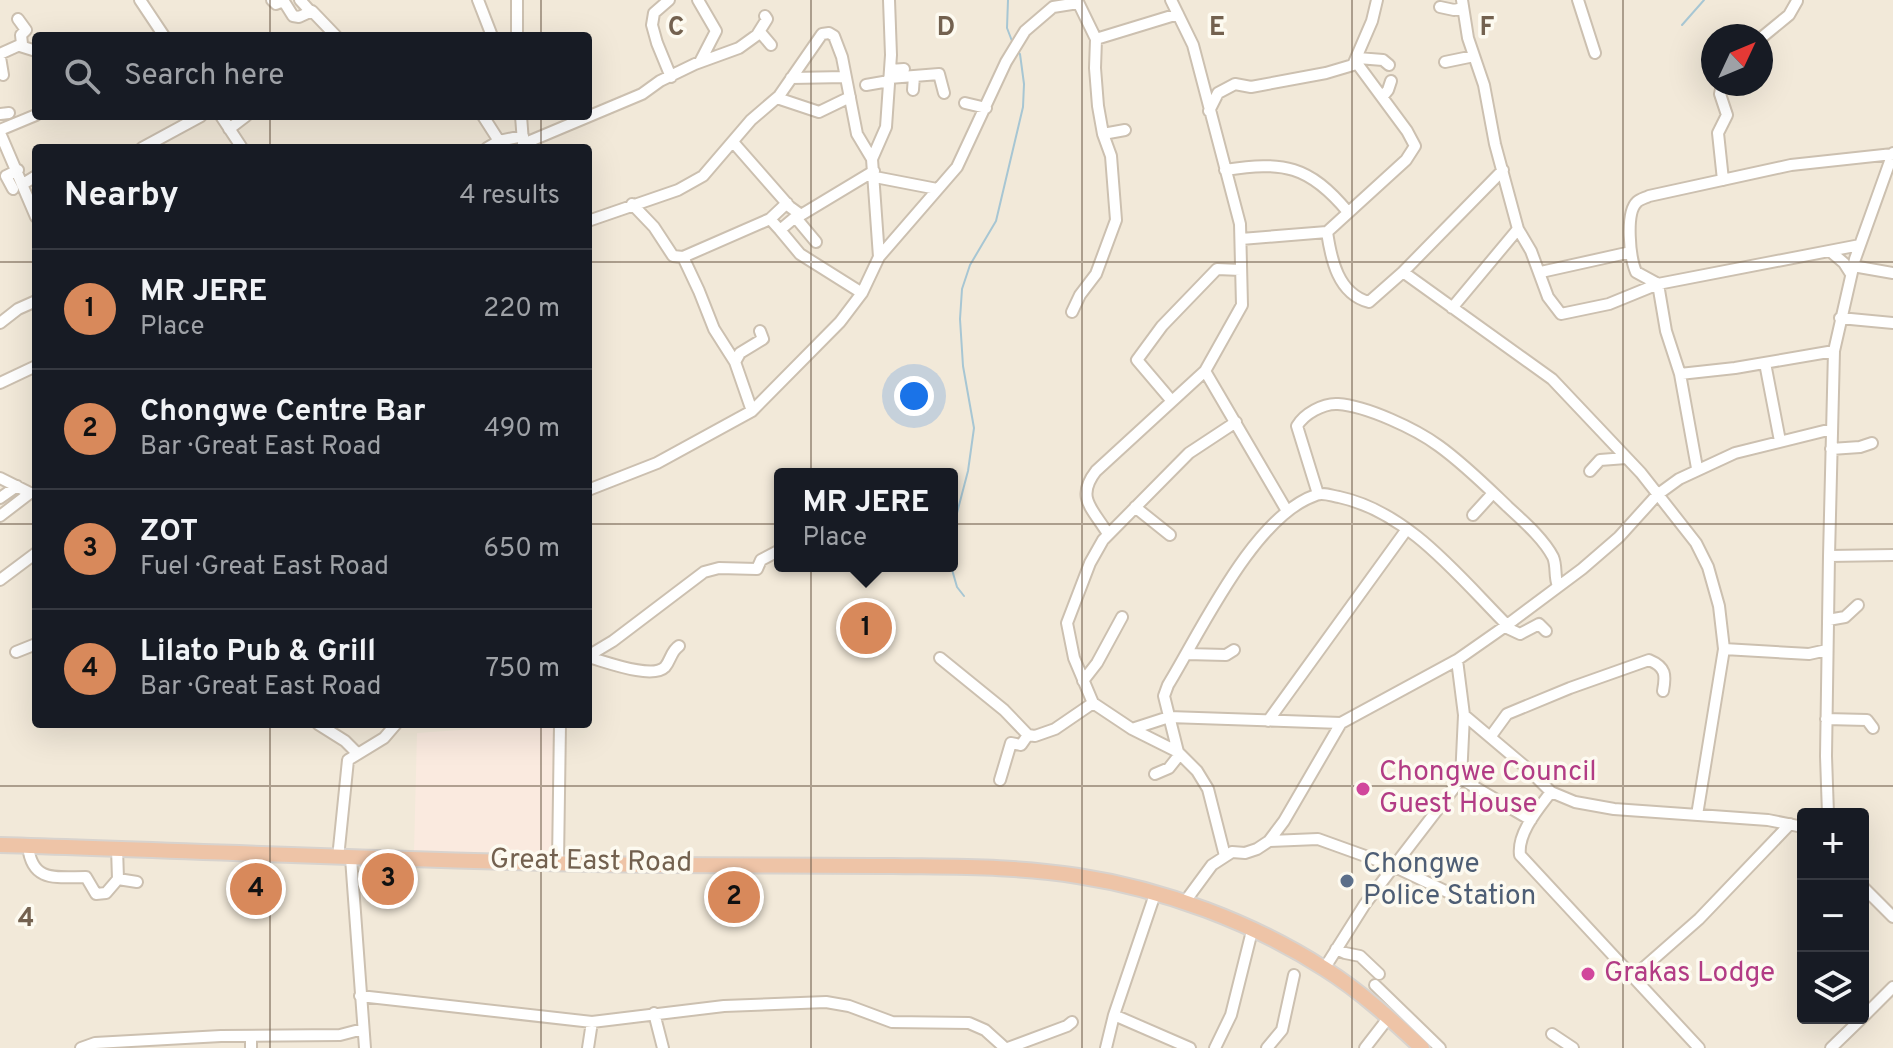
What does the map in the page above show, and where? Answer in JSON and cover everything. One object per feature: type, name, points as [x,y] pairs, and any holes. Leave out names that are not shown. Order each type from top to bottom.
[{"type":"highway","name":"Great East Road","points":[[0,845],[345,858],[1002,868],[1081,876],[1184,903],[1252,931],[1324,969],[1389,1017],[1422,1048]]},
{"type":"street","points":[[140,0],[161,32]]},
{"type":"street","points":[[272,0],[276,4],[283,0],[296,17],[310,11]]},
{"type":"street","points":[[300,0],[332,32]]},
{"type":"street","points":[[478,0],[490,32]]},
{"type":"street","points":[[517,0],[517,32]]},
{"type":"street","points":[[669,0],[654,13],[652,25],[671,77]]},
{"type":"street","points":[[698,0],[716,31],[700,62]]},
{"type":"street","points":[[872,159],[886,127],[890,76],[889,0]]},
{"type":"street","points":[[1108,534],[1086,498],[1084,490],[1087,483],[1096,471],[1205,371],[1242,305],[1241,239],[1225,170],[1193,45],[1171,0]]},
{"type":"street","points":[[1209,111],[1218,93],[1235,84],[1251,87],[1348,68],[1357,60],[1377,0]]},
{"type":"street","points":[[1578,0],[1595,53]]},
{"type":"street","points":[[592,488],[657,463],[752,411],[840,322],[862,293],[879,257],[957,167],[1006,62],[1025,31],[1053,7],[1077,1],[1096,39],[1095,68],[1103,134],[1111,156],[1116,220],[1096,274],[1072,312]]},
{"type":"street","points":[[1773,28],[1789,15],[1797,1]]},
{"type":"street","points":[[1440,7],[1454,10],[1462,4],[1518,229],[1541,272],[1548,297],[1561,314],[1609,304],[1658,284],[1728,268],[1860,245]]},
{"type":"street","points":[[1096,39],[1178,14]]},
{"type":"street","points":[[592,115],[623,103],[700,62],[739,48],[760,32],[767,19],[765,16]]},
{"type":"street","points":[[18,19],[26,30],[21,35],[20,46]]},
{"type":"street","points":[[760,32],[771,45]]},
{"type":"street","points":[[592,219],[693,184],[751,120],[777,98],[822,34],[829,33],[837,44],[857,134],[872,159],[879,257]]},
{"type":"street","points":[[3,75],[0,56],[20,46],[32,50]]},
{"type":"street","points":[[1445,62],[1474,56]]},
{"type":"street","points":[[1357,60],[1383,60],[1389,65]]},
{"type":"street","points":[[1241,239],[1327,232],[1415,148],[1407,131],[1357,60]]},
{"type":"street","points":[[866,85],[904,69]]},
{"type":"street","points":[[890,76],[939,74],[944,93]]},
{"type":"street","points":[[913,90],[914,76]]},
{"type":"street","points":[[791,78],[846,77]]},
{"type":"street","points":[[1383,96],[1391,81]]},
{"type":"street","points":[[1721,96],[1727,115],[1718,133],[1723,180]]},
{"type":"street","points":[[777,98],[819,112],[850,97]]},
{"type":"street","points":[[965,103],[986,108]]},
{"type":"street","points":[[32,117],[0,131],[18,170],[18,186],[32,202]]},
{"type":"street","points":[[149,144],[194,120]]},
{"type":"street","points":[[223,120],[239,144]]},
{"type":"street","points":[[229,129],[241,120]]},
{"type":"street","points":[[486,120],[499,141]]},
{"type":"street","points":[[521,120],[523,142]]},
{"type":"street","points":[[494,144],[499,141],[523,142],[579,120]]},
{"type":"street","points":[[1103,134],[1125,130]]},
{"type":"street","points":[[733,142],[787,203],[816,242]]},
{"type":"street","points":[[1658,284],[1636,272],[1631,252],[1631,214],[1636,203],[1649,196],[1791,165],[1893,153],[1852,270],[1834,351],[1826,719],[1828,808]]},
{"type":"street","points":[[1225,170],[1255,166],[1292,169],[1312,177],[1330,190],[1348,212]]},
{"type":"street","points":[[1327,232],[1335,272],[1365,302],[1374,299],[1503,170]]},
{"type":"street","points":[[780,230],[861,176],[874,174],[937,189]]},
{"type":"street","points":[[18,186],[32,177]]},
{"type":"street","points":[[632,204],[649,220],[673,256],[683,257],[770,219],[787,203]]},
{"type":"street","points":[[770,219],[800,254],[862,293]]},
{"type":"street","points":[[1452,308],[1518,229]]},
{"type":"street","points":[[1541,272],[1631,252]]},
{"type":"street","points":[[1831,252],[1852,270],[1893,273]]},
{"type":"street","points":[[683,257],[714,329],[735,362],[752,411]]},
{"type":"street","points":[[1171,400],[1137,360],[1162,326],[1217,269],[1241,270]]},
{"type":"street","points":[[1403,272],[1552,379],[1676,514],[1696,543],[1708,567],[1719,606],[1724,649],[1697,815]]},
{"type":"street","points":[[1658,284],[1666,331],[1680,374],[1697,468]]},
{"type":"street","points":[[0,323],[32,303]]},
{"type":"street","points":[[1840,318],[1893,323]]},
{"type":"street","points":[[735,362],[740,353],[763,339],[760,331]]},
{"type":"street","points":[[1680,374],[1834,351]]},
{"type":"street","points":[[1765,363],[1780,441]]},
{"type":"street","points":[[0,383],[32,368]]},
{"type":"street","points":[[1205,371],[1287,511]]},
{"type":"street","points":[[1318,494],[1297,426],[1302,418],[1337,404],[1363,410],[1438,444],[1493,493],[1531,529],[1553,558],[1558,586]]},
{"type":"street","points":[[1225,856],[1208,789],[1197,771],[1179,753],[1132,729],[1093,703],[1074,658],[1067,623],[1098,547],[1108,534],[1189,453],[1236,422]]},
{"type":"street","points":[[1132,729],[1169,717],[1341,723],[1457,660],[1506,626],[1619,537],[1657,495],[1697,468],[1735,453],[1832,429]]},
{"type":"street","points":[[1831,449],[1872,443]]},
{"type":"street","points":[[1590,471],[1600,460],[1626,458]]},
{"type":"street","points":[[0,478],[32,493]]},
{"type":"street","points":[[0,498],[17,486]]},
{"type":"street","points":[[1473,515],[1493,493]]},
{"type":"street","points":[[0,516],[32,494]]},
{"type":"street","points":[[1155,774],[1169,768],[1179,753],[1165,690],[1249,551],[1287,511],[1318,494],[1351,500],[1407,529],[1506,626],[1520,634],[1539,624],[1546,631]]},
{"type":"street","points":[[1135,507],[1170,535]]},
{"type":"street","points":[[1268,721],[1407,529]]},
{"type":"street","points":[[592,654],[704,572],[719,568],[757,569],[761,560],[774,553]]},
{"type":"street","points":[[1829,556],[1893,555]]},
{"type":"street","points":[[0,580],[32,556]]},
{"type":"street","points":[[1828,620],[1845,617],[1858,605]]},
{"type":"street","points":[[1083,681],[1097,663],[1122,617]]},
{"type":"street","points":[[16,652],[32,646]]},
{"type":"street","points":[[592,658],[640,671],[657,671],[664,668],[679,646]]},
{"type":"street","points":[[1724,649],[1809,654],[1827,650]]},
{"type":"street","points":[[1186,654],[1226,655],[1234,650]]},
{"type":"street","points":[[940,658],[1004,710],[1028,735],[1035,736],[1055,729],[1093,703]]},
{"type":"street","points":[[1324,969],[1365,904],[1461,779],[1464,715],[1457,660]]},
{"type":"street","points":[[1491,736],[1507,714],[1649,660],[1664,669],[1663,691]]},
{"type":"street","points":[[1464,715],[1551,792],[1575,802],[1614,809],[1768,820],[1797,826]]},
{"type":"street","points":[[1826,719],[1867,720],[1873,728]]},
{"type":"street","points":[[1184,903],[1212,865],[1232,852],[1245,853],[1269,841],[1341,723]]},
{"type":"street","points":[[324,728],[358,754]]},
{"type":"street","points":[[365,1048],[345,858],[345,768],[348,760],[384,738],[393,728]]},
{"type":"street","points":[[558,862],[560,728]]},
{"type":"street","points":[[1000,780],[1011,743],[1021,745],[1027,741],[1028,735]]},
{"type":"street","points":[[1461,779],[1531,820]]},
{"type":"street","points":[[1551,792],[1531,820],[1519,848],[1520,855],[1699,1048]]},
{"type":"street","points":[[1633,977],[1699,919],[1790,824]]},
{"type":"street","points":[[1269,841],[1318,839],[1393,866],[1460,898]]},
{"type":"street","points":[[28,846],[35,870],[49,877],[86,877],[96,894],[106,893],[118,879],[117,848]]},
{"type":"street","points":[[118,879],[137,882]]},
{"type":"street","points":[[1869,893],[1893,917]]},
{"type":"street","points":[[1106,1048],[1155,894]]},
{"type":"street","points":[[1215,1048],[1231,1015],[1252,931]]},
{"type":"street","points":[[1336,949],[1360,956],[1440,1048]]},
{"type":"street","points":[[1267,1048],[1282,1030],[1294,975]]},
{"type":"street","points":[[1363,997],[1379,977]]},
{"type":"street","points":[[1869,1011],[1893,987]]},
{"type":"street","points":[[360,996],[592,1022],[724,1006],[826,1002],[849,1006],[892,1022],[969,1023],[985,1030],[1006,1048],[1026,1045],[1072,1022]]},
{"type":"street","points":[[654,1013],[663,1048]]},
{"type":"street","points":[[1114,1015],[1190,1048]]},
{"type":"street","points":[[1365,1048],[1389,1017]]},
{"type":"street","points":[[588,1048],[592,1022]]},
{"type":"street","points":[[1831,1048],[1856,1024]]},
{"type":"street","points":[[81,1048],[95,1043],[251,1042],[340,1035],[363,1029]]},
{"type":"street","points":[[1552,1034],[1573,1048]]},
{"type":"street","points":[[332,1048],[340,1035]]},
{"type":"shaded area","points":[[0,0],[1893,0],[1893,1048],[0,1048]]},
{"type":"shaded area","points":[[553,728],[552,853],[414,852],[417,733]]},
{"type":"waterway","points":[[1008,0],[1007,28],[1012,41]]},
{"type":"waterway","points":[[1682,25],[1704,0]]},
{"type":"waterway","points":[[958,509],[968,471],[974,428],[963,366],[962,289],[970,265],[996,221],[1023,107],[1024,84],[1017,50]]},
{"type":"waterway","points":[[953,572],[957,587],[964,596]]},
{"type":"place","name":"MR JERE","points":[[866,628]]},
{"type":"place","name":"Chongwe Council Guest House","points":[[1363,789]]},
{"type":"place","name":"ZOT","points":[[388,879]]},
{"type":"place","name":"Chongwe Police Station","points":[[1347,881]]},
{"type":"place","name":"Lilato Pub & Grill","points":[[256,889]]},
{"type":"place","name":"Chongwe Centre Bar","points":[[734,897]]},
{"type":"place","name":"Grakas Lodge","points":[[1588,974]]}]
